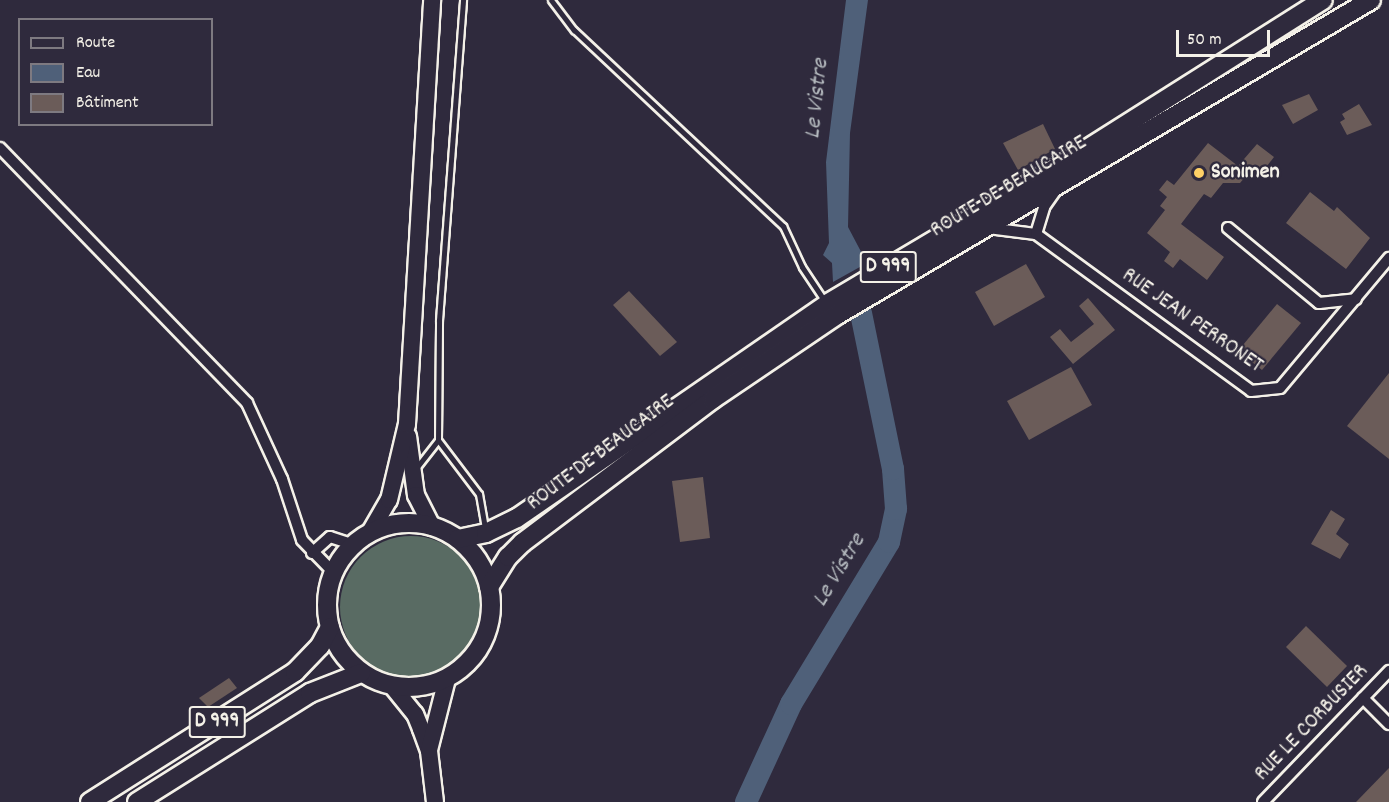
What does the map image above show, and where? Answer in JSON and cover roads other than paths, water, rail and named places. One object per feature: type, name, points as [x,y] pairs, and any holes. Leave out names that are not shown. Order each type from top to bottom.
[{"type":"main road","points":[[369,534],[389,500],[406,424],[432,0]]},
{"type":"main road","name":"ROUTE DE BEAUCAIRE","points":[[458,539],[486,533],[570,483],[826,304],[1076,156],[1323,0]]},
{"type":"main road","name":"ROUTE DE BEAUCAIRE","points":[[489,587],[508,557],[522,543],[713,399],[837,315],[1056,188],[1203,96],[1371,0]]},
{"type":"main road","points":[[406,424],[420,509],[432,527]]},
{"type":"main road","points":[[398,524],[432,527],[458,539],[476,557],[489,587],[492,606],[484,639],[466,665],[447,679],[420,687],[392,686],[362,673],[341,653],[330,627],[327,596],[334,573],[354,545],[369,534],[398,524]]},
{"type":"main road","name":"D 999","points":[[90,802],[295,672],[311,658],[330,627]]},
{"type":"main road","name":"D 999","points":[[137,802],[302,698],[362,673]]},
{"type":"main road","points":[[429,751],[447,679]]},
{"type":"main road","points":[[392,686],[415,714],[429,751],[435,802]]},
{"type":"street","points":[[0,148],[247,403],[279,469],[302,540],[312,553],[334,573]]},
{"type":"street","points":[[1036,234],[1044,207],[1056,188]]},
{"type":"street","name":"RUE JEAN PERRONET","points":[[988,228],[1036,234],[1251,391],[1280,388],[1389,258]]},
{"type":"street","points":[[1228,228],[1318,303],[1356,299]]},
{"type":"street","points":[[312,553],[330,537],[354,545]]},
{"type":"street","name":"RUE LE CORBUSIER","points":[[1263,802],[1389,671]]},
{"type":"street","points":[[1363,698],[1389,724]]},
{"type":"lane","points":[[414,472],[438,440],[439,320],[463,0]]},
{"type":"lane","points":[[551,0],[574,30],[783,226],[802,267],[826,304]]},
{"type":"lane","points":[[438,440],[480,494],[486,533]]},
{"type":"water","points":[[846,0],[868,0],[850,133],[848,227],[867,263],[833,282],[832,263],[823,255],[829,243],[826,162]]},
{"type":"waterway","name":"Le Vistre","points":[[746,802],[791,704],[889,542],[896,509],[893,469],[861,313]]},
{"type":"place","name":"Sonimen","points":[[1199,173]]}]
